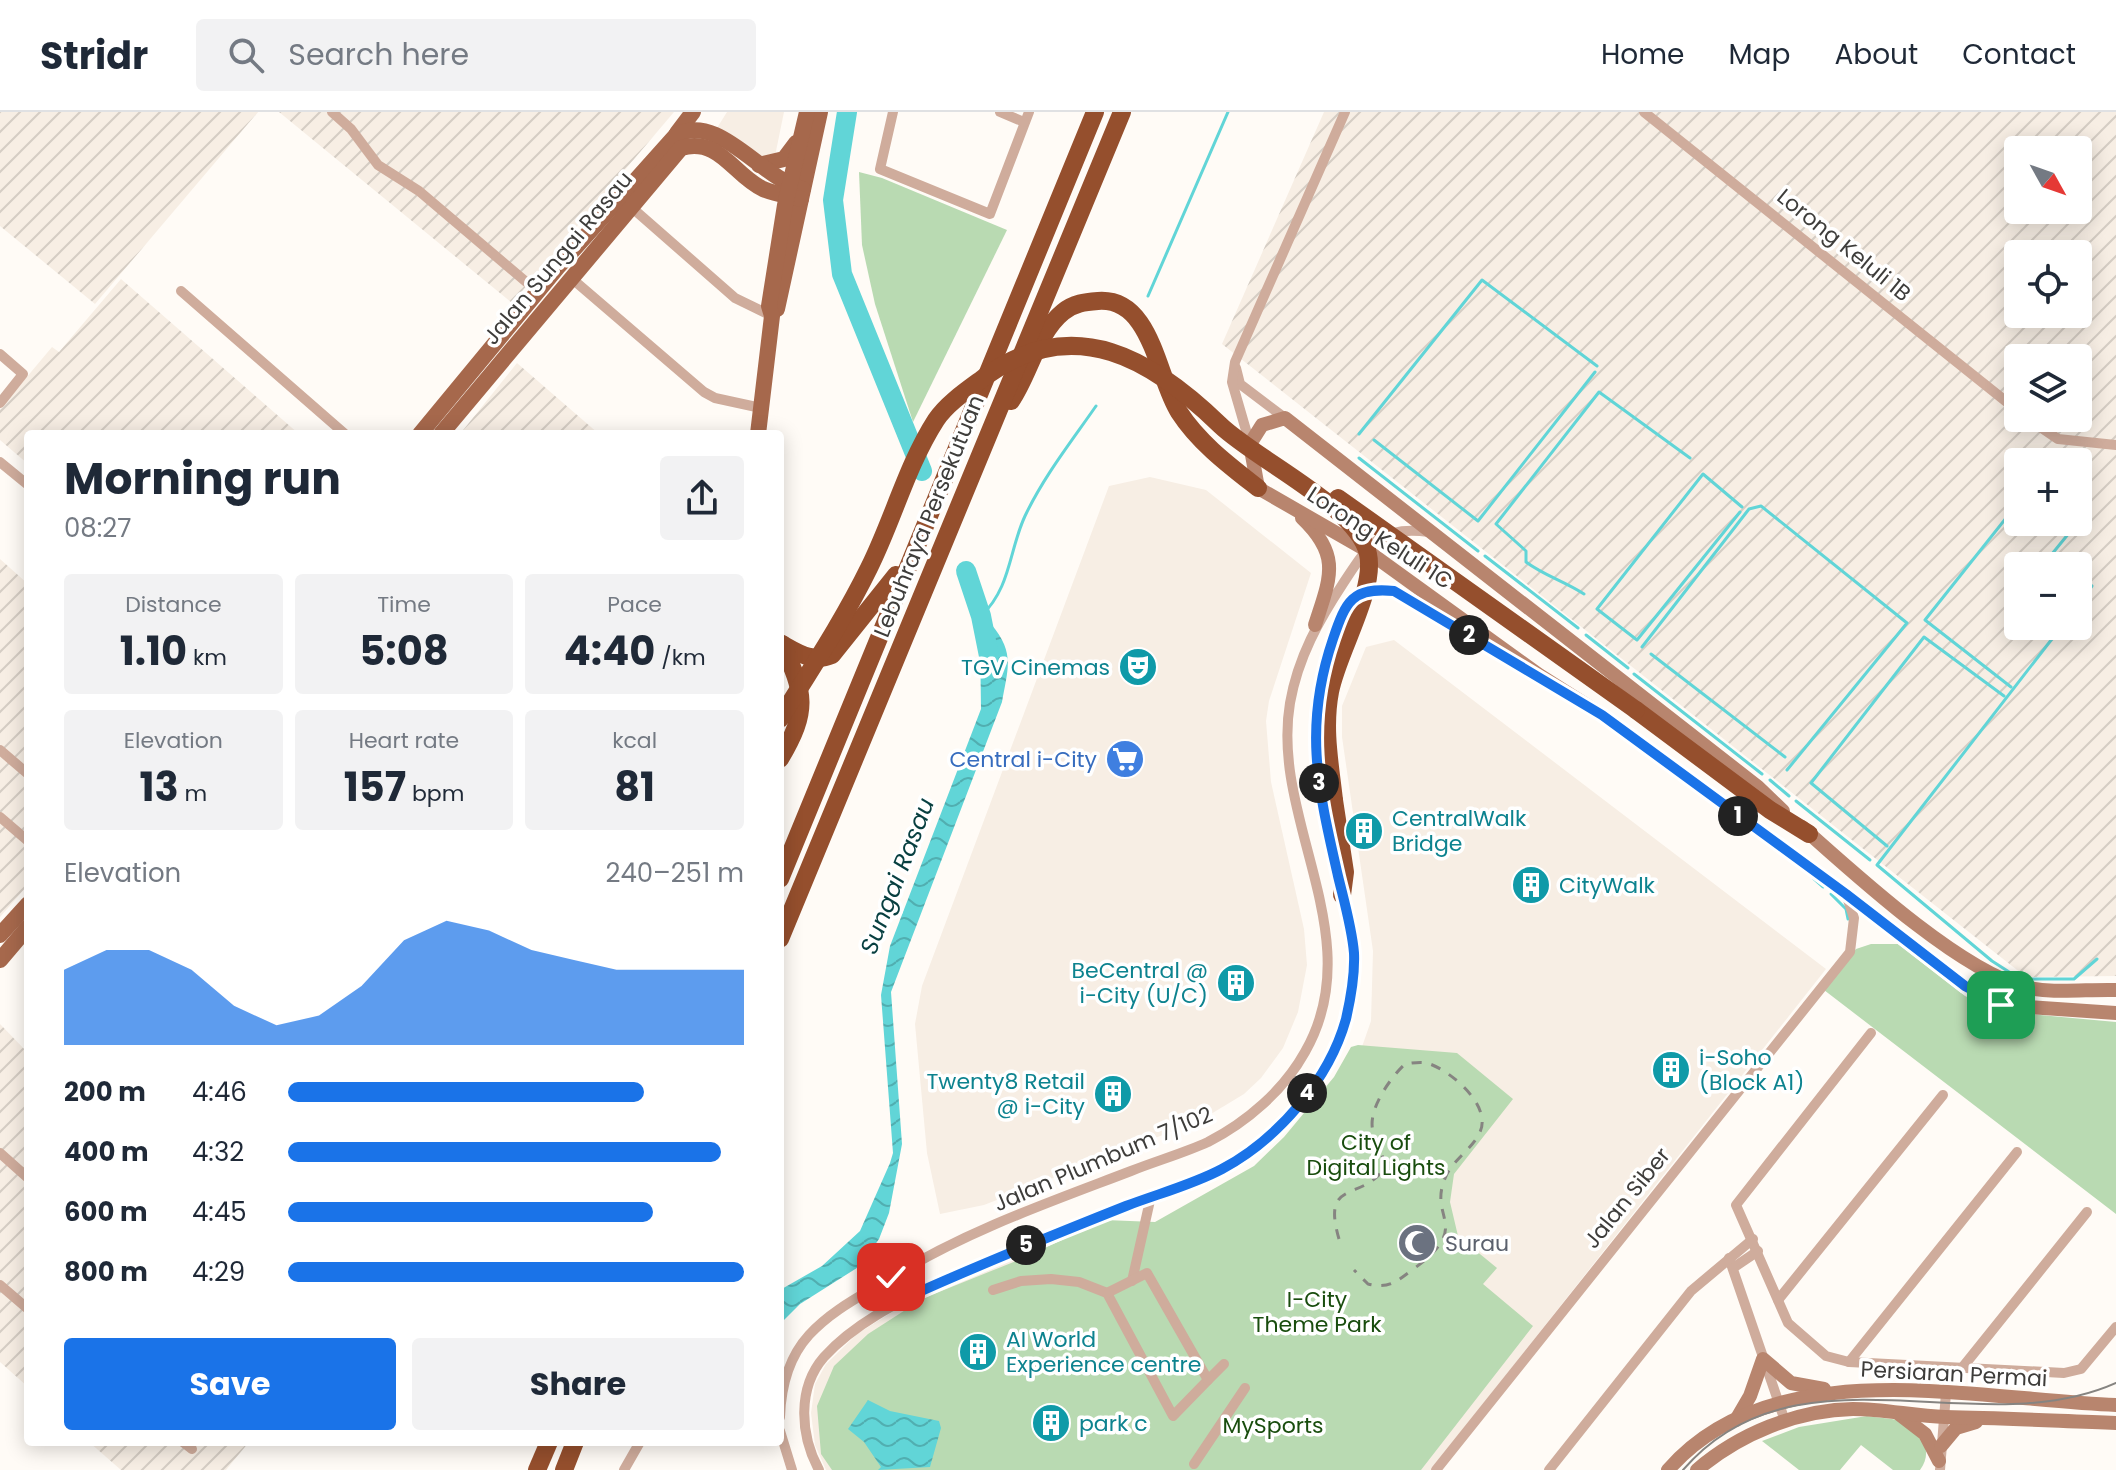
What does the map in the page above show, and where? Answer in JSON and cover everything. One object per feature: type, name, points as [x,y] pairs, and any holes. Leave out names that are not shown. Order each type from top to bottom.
[{"type":"highway","name":"Lebuhraya Persekutuan","points":[[784,869],[1095,112]]},
{"type":"highway","name":"Lebuhraya Persekutuan","points":[[784,929],[1122,112]]},
{"type":"highway","points":[[987,437],[1024,382],[1048,327],[1064,311],[1080,302],[1105,300],[1124,308],[1145,329],[1179,413],[1220,458],[1258,488]]},
{"type":"highway","points":[[784,713],[856,596],[938,417],[971,387],[1011,361],[1030,353],[1056,348],[1094,348],[1132,358],[1169,378],[1229,433],[1333,507],[1359,532],[1365,544],[1370,568],[1327,710],[1334,800],[1345,872],[1342,895]]},
{"type":"highway","points":[[1190,397],[1636,710],[1770,810],[1809,834]]},
{"type":"highway","points":[[784,643],[803,656],[823,659],[832,655],[876,605],[918,542]]},
{"type":"highway","points":[[784,649],[803,698],[795,734],[784,752]]},
{"type":"highway","points":[[538,1446],[538,1469]]},
{"type":"highway","points":[[538,1469],[547,1446]]},
{"type":"highway","points":[[564,1470],[573,1446]]},
{"type":"main road","name":"Jalan Sungai Rasau","points":[[423,430],[693,112]]},
{"type":"main road","points":[[772,316],[779,307],[801,135],[807,112]]},
{"type":"main road","points":[[758,430],[772,316],[769,306],[780,229],[820,112]]},
{"type":"main road","points":[[676,135],[694,128],[714,132],[795,192]]},
{"type":"main road","points":[[759,165],[784,159],[801,135]]},
{"type":"main road","name":"Jalan Sungai Rasau","points":[[444,430],[681,148],[701,145],[724,156],[762,189]]},
{"type":"main road","points":[[762,189],[795,192]]},
{"type":"main road","points":[[762,189],[775,211],[780,229]]},
{"type":"main road","points":[[0,935],[24,908]]},
{"type":"main road","points":[[0,960],[24,932]]},
{"type":"street","points":[[332,112],[351,129],[378,165],[419,191],[538,292]]},
{"type":"street","points":[[893,112],[880,169],[990,214],[1026,117],[1000,112]]},
{"type":"street","points":[[1258,488],[1250,444],[1232,382],[1235,362],[1345,112]]},
{"type":"street","name":"Lorong Keluli 1B","points":[[1644,112],[2004,400]]},
{"type":"street","points":[[630,206],[735,298],[772,316]]},
{"type":"street","points":[[570,277],[704,392],[761,408]]},
{"type":"street","points":[[181,291],[340,430]]},
{"type":"street","points":[[0,354],[23,374],[0,403]]},
{"type":"street","name":"Lorong Keluli 1C","points":[[1235,362],[1240,384],[1758,787],[1809,834],[1991,976],[2028,988],[2116,990]]},
{"type":"street","points":[[1250,444],[1262,425],[1285,418]]},
{"type":"street","points":[[2048,432],[2058,439],[2116,445]]},
{"type":"street","points":[[0,462],[24,482]]},
{"type":"street","name":"Lorong Keluli 1C","points":[[1258,488],[1366,550],[1539,675],[1602,715],[1846,894],[1965,986],[2001,1005],[2116,1013]]},
{"type":"street","points":[[1285,501],[1317,532],[1330,555],[1330,577],[1315,625]]},
{"type":"street","points":[[1366,550],[1379,538],[1402,528],[1434,533]]},
{"type":"street","name":"Jalan Plumbum 7/102","points":[[784,1385],[790,1364],[807,1337],[841,1306],[891,1277],[1002,1222],[1209,1141],[1265,1102],[1282,1085],[1306,1051],[1325,1006],[1330,957],[1293,778],[1288,732],[1296,676],[1315,625],[1366,550]]},
{"type":"street","points":[[819,1470],[808,1445],[803,1413],[808,1385],[823,1358],[858,1327],[908,1297],[973,1267],[1222,1169],[1295,1110],[1320,1076],[1340,1040],[1352,991],[1354,951],[1317,770],[1313,731],[1318,681],[1341,617],[1357,593],[1370,588],[1394,591],[1539,675]]},
{"type":"street","points":[[0,750],[24,771]]},
{"type":"street","points":[[0,817],[24,838]]},
{"type":"street","name":"Jalan Siber","points":[[1436,1470],[1850,952],[1854,918],[1846,894]]},
{"type":"street","points":[[1871,1033],[1738,1200],[1739,1213],[1788,1323],[1826,1356],[1849,1362],[2064,1373],[2081,1369],[2116,1327]]},
{"type":"street","points":[[1778,1300],[1943,1095]]},
{"type":"street","points":[[1849,1362],[2017,1152]]},
{"type":"street","points":[[0,1153],[24,1174]]},
{"type":"street","points":[[1132,1281],[1151,1196]]},
{"type":"street","points":[[1962,1368],[2087,1212]]},
{"type":"street","points":[[1731,1263],[1753,1239]]},
{"type":"street","points":[[1549,1470],[1691,1291],[1731,1263],[1758,1251]]},
{"type":"street","points":[[1731,1263],[1785,1421]]},
{"type":"street","points":[[1107,1293],[1147,1273],[1208,1380]]},
{"type":"street","points":[[891,1277],[908,1297]]},
{"type":"street","points":[[993,1290],[1021,1281],[1051,1279],[1079,1282],[1107,1293],[1173,1416],[1224,1364]]},
{"type":"street","points":[[0,1285],[24,1306]]},
{"type":"street","points":[[1763,1359],[1791,1383],[1803,1388],[1844,1391]]},
{"type":"street","points":[[1736,1420],[1750,1396],[1763,1359]]},
{"type":"street","points":[[1194,1464],[1245,1388]]},
{"type":"street","name":"Persiaran Permai","points":[[1668,1470],[1700,1439],[1736,1420],[1778,1404],[1844,1391],[1946,1393],[2116,1405]]},
{"type":"street","points":[[1940,1459],[1946,1393]]},
{"type":"street","name":"Persiaran Permai","points":[[1697,1470],[1727,1445],[1785,1421],[1851,1409],[1943,1417],[2016,1416],[2116,1423]]},
{"type":"street","points":[[1895,1412],[1925,1434],[1940,1459]]},
{"type":"street","points":[[1940,1459],[1956,1428],[1966,1423],[2016,1416]]},
{"type":"street","points":[[784,1444],[792,1470]]},
{"type":"street","points":[[624,1470],[638,1446]]},
{"type":"shaded area","points":[[0,112],[258,112],[95,304],[0,226]]},
{"type":"shaded area","points":[[279,112],[674,112],[512,303]]},
{"type":"shaded area","points":[[727,112],[784,112],[775,156],[763,158],[717,128]]},
{"type":"shaded area","points":[[1324,112],[2116,112],[2116,976],[2026,977],[1222,344]]},
{"type":"shaded area","points":[[121,279],[294,430],[24,430],[24,461],[0,440],[0,409],[52,347],[59,352]]},
{"type":"shaded area","points":[[517,363],[594,430],[463,430]]},
{"type":"shaded area","points":[[1150,477],[1206,490],[1311,573],[1269,701],[1266,721],[1271,782],[1304,929],[1307,965],[1298,1012],[1283,1048],[1261,1078],[1244,1094],[1201,1120],[984,1205],[940,1214],[927,1153],[915,1024],[922,986],[1109,486]]},
{"type":"shaded area","points":[[0,559],[24,580],[24,890],[0,917]]},
{"type":"shaded area","points":[[1394,640],[1826,969],[1431,1470],[826,1470],[815,1445],[811,1413],[815,1384],[826,1364],[857,1334],[899,1308],[1016,1256],[1115,1239],[1148,1239],[1254,1180],[1357,1061],[1371,1021],[1373,951],[1342,737],[1342,706],[1366,647]]},
{"type":"shaded area","points":[[0,1024],[24,1049],[24,1383],[0,1362]]},
{"type":"shaded area","points":[[94,1446],[246,1446],[226,1470],[121,1470]]},
{"type":"green space","points":[[859,172],[882,178],[1007,230],[913,422],[875,304],[862,245]]},
{"type":"green space","points":[[1871,944],[1898,944],[1965,996],[1996,1011],[2116,1022],[2116,1214],[1824,990],[1856,949]]},
{"type":"green space","name":"I-City Theme Park","points":[[1351,1047],[1457,1053],[1513,1099],[1454,1174],[1450,1202],[1458,1236],[1497,1268],[1483,1284],[1533,1326],[1421,1470],[832,1470],[821,1454],[817,1406],[834,1366],[868,1334],[924,1298],[1021,1259],[1105,1220],[1155,1222],[1254,1166],[1284,1137],[1334,1077]]},
{"type":"green space","points":[[1867,1416],[1901,1421],[1917,1432],[1926,1450],[1920,1470],[1893,1470],[1861,1445],[1840,1470],[1799,1470],[1762,1441],[1799,1427]]},
{"type":"water","points":[[991,624],[1007,652],[1002,702],[891,992],[902,1144],[889,1213],[879,1239],[860,1266],[800,1304],[784,1320],[784,1288],[822,1266],[860,1231],[893,1153],[881,995],[890,946],[981,709],[980,635]]},
{"type":"water","points":[[868,1400],[890,1411],[939,1421],[941,1428],[930,1467],[878,1470],[881,1467],[864,1442],[848,1429]]},
{"type":"waterway","name":"Sungai Rasau","points":[[847,112],[833,200],[842,274],[922,471]]},
{"type":"waterway","points":[[1148,296],[1228,112]]},
{"type":"waterway","points":[[1359,434],[1482,280],[1597,366]]},
{"type":"waterway","points":[[1374,440],[1478,521],[1595,372]]},
{"type":"waterway","points":[[1584,594],[1526,562],[1526,551],[1496,524],[1599,392],[1690,458]]},
{"type":"waterway","points":[[981,616],[1004,581],[1032,501],[1096,406]]},
{"type":"waterway","points":[[1359,458],[1478,551]]},
{"type":"waterway","points":[[1740,512],[1637,640],[1597,609],[1703,474],[1742,507]]},
{"type":"waterway","points":[[1642,647],[1749,509],[1761,506],[1907,623],[1787,770]]},
{"type":"waterway","points":[[2004,521],[1925,620],[2011,687]]},
{"type":"waterway","points":[[2054,552],[2067,536]]},
{"type":"waterway","points":[[1485,556],[1578,628]]},
{"type":"waterway","name":"Sungai Rasau","points":[[966,571],[981,616],[989,656]]},
{"type":"waterway","points":[[1411,605],[1425,613]]},
{"type":"waterway","points":[[1438,621],[1459,633]]},
{"type":"waterway","points":[[1586,635],[1628,668]]},
{"type":"waterway","points":[[1887,846],[1811,783],[1924,637],[2004,696]]},
{"type":"waterway","points":[[2051,640],[1877,865],[1992,961],[2020,979],[2074,979],[2097,959]]},
{"type":"waterway","points":[[1493,653],[1507,660]]},
{"type":"waterway","points":[[1651,654],[1785,757]]},
{"type":"waterway","points":[[1634,674],[1762,774]]},
{"type":"waterway","points":[[1770,780],[1789,796]]},
{"type":"waterway","points":[[1796,801],[1870,860]]},
{"type":"waterway","points":[[1814,879],[1823,887]]},
{"type":"waterway","points":[[1831,894],[1846,909],[1848,919]]},
{"type":"tram line","points":[[1683,1470],[1728,1431],[1779,1409],[1833,1401],[2006,1404],[2062,1399],[2116,1383]]},
{"type":"railway","points":[[1339,1239],[1335,1207],[1340,1198],[1366,1185],[1385,1167],[1372,1123],[1377,1104],[1393,1077],[1405,1064],[1430,1064],[1449,1074],[1475,1101],[1482,1122],[1477,1138],[1446,1176],[1441,1191],[1445,1222],[1441,1242],[1431,1255],[1392,1283],[1381,1286],[1368,1284],[1354,1270]]},
{"type":"place","name":"TGV Cinemas","points":[[1138,667]]},
{"type":"place","name":"Central i-City","points":[[1125,759]]},
{"type":"place","name":"CentralWalk Bridge","points":[[1364,831]]},
{"type":"place","name":"CityWalk","points":[[1531,885]]},
{"type":"place","name":"BeCentral @ i-City (U/C)","points":[[1236,983]]},
{"type":"place","name":"i-Soho (Block A1)","points":[[1671,1070]]},
{"type":"place","name":"Twenty8 Retail @ i-City","points":[[1113,1094]]},
{"type":"place","name":"Surau","points":[[1417,1243]]},
{"type":"place","name":"AI World Experience centre","points":[[978,1352]]},
{"type":"place","name":"park c","points":[[1051,1423]]},
{"type":"route","points":[[891,1277],[908,1297],[973,1267],[1222,1169],[1295,1110],[1320,1076],[1340,1040],[1347,1016],[1354,951],[1317,770],[1313,731],[1318,681],[1346,607],[1357,593],[1370,588],[1394,591],[1602,715],[1846,894],[1965,986],[2001,1005]]},
{"type":"park label","name":"City of Digital Lights","points":[[1376,1154]]},
{"type":"park label","name":"MySports","points":[[1273,1425]]}]
